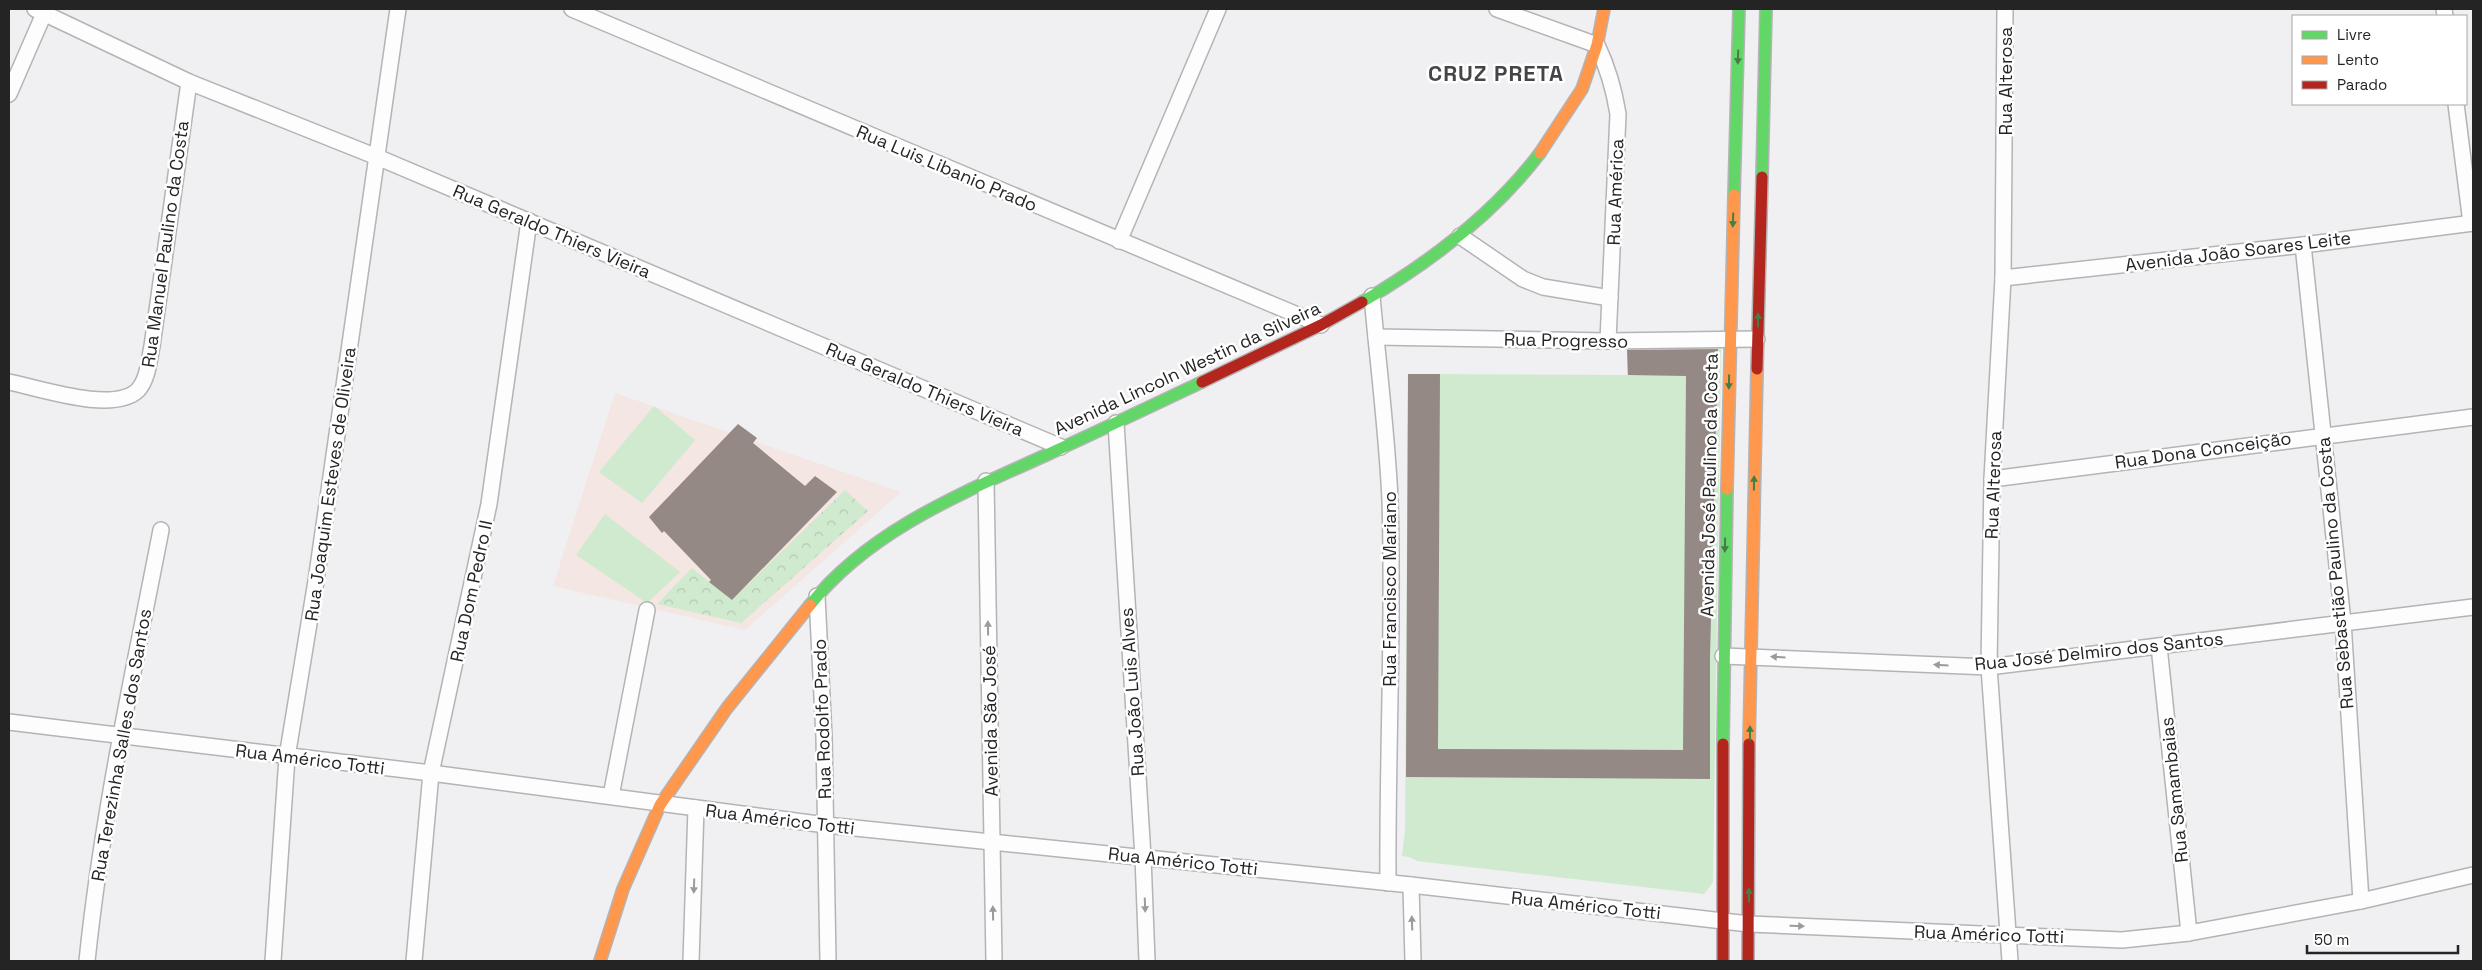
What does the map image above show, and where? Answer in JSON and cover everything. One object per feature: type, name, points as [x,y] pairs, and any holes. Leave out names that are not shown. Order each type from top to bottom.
[{"type":"main road","name":"Avenida Lincoln Westin da Silveira","points":[[600,961],[623,889],[660,805],[727,708],[816,596],[846,568],[900,527],[942,502],[1116,423],[1321,325],[1372,296],[1460,236],[1495,206],[1520,178],[1550,139],[1582,90],[1597,45],[1604,9]]},
{"type":"main road","name":"Avenida José Paulino da Costa","points":[[1723,961],[1723,656],[1739,9]]},
{"type":"main road","points":[[1748,961],[1750,656],[1766,9]]},
{"type":"street","name":"Rua Joaquim Esteves de Oliveira","points":[[273,961],[287,757],[316,581],[398,9]]},
{"type":"street","name":"Rua Luis Libanio Prado","points":[[572,9],[1321,325]]},
{"type":"street","points":[[1119,241],[1218,9]]},
{"type":"street","points":[[1497,9],[1597,45]]},
{"type":"street","name":"Rua Alterosa","points":[[2005,9],[2003,278],[1992,479],[1989,667],[2010,961]]},
{"type":"street","name":"Rua Geraldo Thiers Vieira","points":[[42,10],[189,82],[377,157],[1061,447]]},
{"type":"street","points":[[9,94],[42,10]]},
{"type":"street","name":"Rua América","points":[[1597,45],[1614,88],[1618,114],[1608,342]]},
{"type":"street","name":"Rua Manuel Paulino da Costa","points":[[9,382],[82,398],[108,400],[126,398],[139,389],[146,375],[152,346],[189,82]]},
{"type":"street","points":[[2456,105],[2472,223]]},
{"type":"street","name":"Rua Dom Pedro II","points":[[414,961],[431,773],[489,504],[529,221]]},
{"type":"street","name":"Avenida João Soares Leite","points":[[2003,278],[2303,245],[2472,223]]},
{"type":"street","points":[[1460,236],[1523,279],[1552,289],[1610,298]]},
{"type":"street","name":"Rua Sebastião Paulino da Costa","points":[[2303,245],[2343,622],[2361,901]]},
{"type":"street","name":"Rua Francisco Mariano","points":[[1372,296],[1384,406],[1392,572],[1387,779],[1388,883]]},
{"type":"street","name":"Rua Progresso","points":[[1376,337],[1608,342],[1757,339]]},
{"type":"street","name":"Rua Dona Conceição","points":[[1992,479],[2473,416]]},
{"type":"street","name":"Rua João Luis Alves","points":[[1116,423],[1143,857],[1147,961]]},
{"type":"street","name":"Avenida São José","points":[[986,481],[994,961]]},
{"type":"street","name":"Rua Terezinha Salles dos Santos","points":[[87,961],[94,894],[121,735],[161,530]]},
{"type":"street","name":"Rua Rodolfo Prado","points":[[816,596],[826,825],[828,961]]},
{"type":"street","name":"Rua José Delmiro dos Santos","points":[[1723,656],[1989,667],[2473,607]]},
{"type":"street","points":[[611,796],[647,610]]},
{"type":"street","name":"Rua Samambaias","points":[[2159,646],[2189,933]]},
{"type":"street","name":"Rua Américo Totti","points":[[9,722],[431,773],[611,796],[660,805],[826,825],[1411,885],[1749,924],[2122,940],[2189,933],[2361,901],[2473,875]]},
{"type":"street","points":[[691,961],[696,808]]},
{"type":"street","points":[[1411,885],[1413,961]]},
{"type":"shaded area","points":[[615,393],[901,492],[745,630],[553,586]]},
{"type":"green space","points":[[1627,346],[1721,346],[1713,882],[1704,894],[1417,861],[1402,856],[1405,831],[1408,374],[1627,375]]},
{"type":"green space","points":[[654,406],[695,440],[642,503],[599,472]]},
{"type":"green space","points":[[845,490],[868,511],[741,623],[657,604],[692,568],[732,600]]},
{"type":"green space","points":[[605,514],[680,572],[647,603],[576,555]]},
{"type":"building","points":[[1718,349],[1710,656],[1710,779],[1406,777],[1408,374],[1440,374],[1438,749],[1683,750],[1686,376],[1628,375],[1627,350]]},
{"type":"building","points":[[738,424],[757,438],[753,443],[805,486],[815,476],[837,492],[732,600],[709,582],[711,580],[664,531],[662,533],[649,517]]},
{"type":"traffic: fast","points":[[1734,195],[1739,9]]},
{"type":"traffic: fast","points":[[1762,177],[1766,9]]},
{"type":"traffic: fast","points":[[1362,302],[1411,271],[1459,236],[1502,197],[1540,153]]},
{"type":"traffic: fast","points":[[810,605],[834,579],[860,556],[888,535],[918,517],[980,485],[1202,382]]},
{"type":"traffic: fast","points":[[1723,744],[1727,489]]},
{"type":"traffic: slow","points":[[1540,153],[1582,89],[1597,45],[1604,9]]},
{"type":"traffic: slow","points":[[1727,489],[1734,195]]},
{"type":"traffic: slow","points":[[1749,744],[1757,369]]},
{"type":"traffic: slow","points":[[600,961],[623,889],[660,805],[727,708],[810,605]]},
{"type":"traffic: jam","points":[[1757,369],[1762,177]]},
{"type":"traffic: jam","points":[[1202,382],[1321,325],[1362,302]]},
{"type":"traffic: jam","points":[[1723,744],[1723,961]]},
{"type":"traffic: jam","points":[[1748,961],[1749,744]]},
{"type":"district","name":"CRUZ PRETA","points":[[1496,73]]}]
